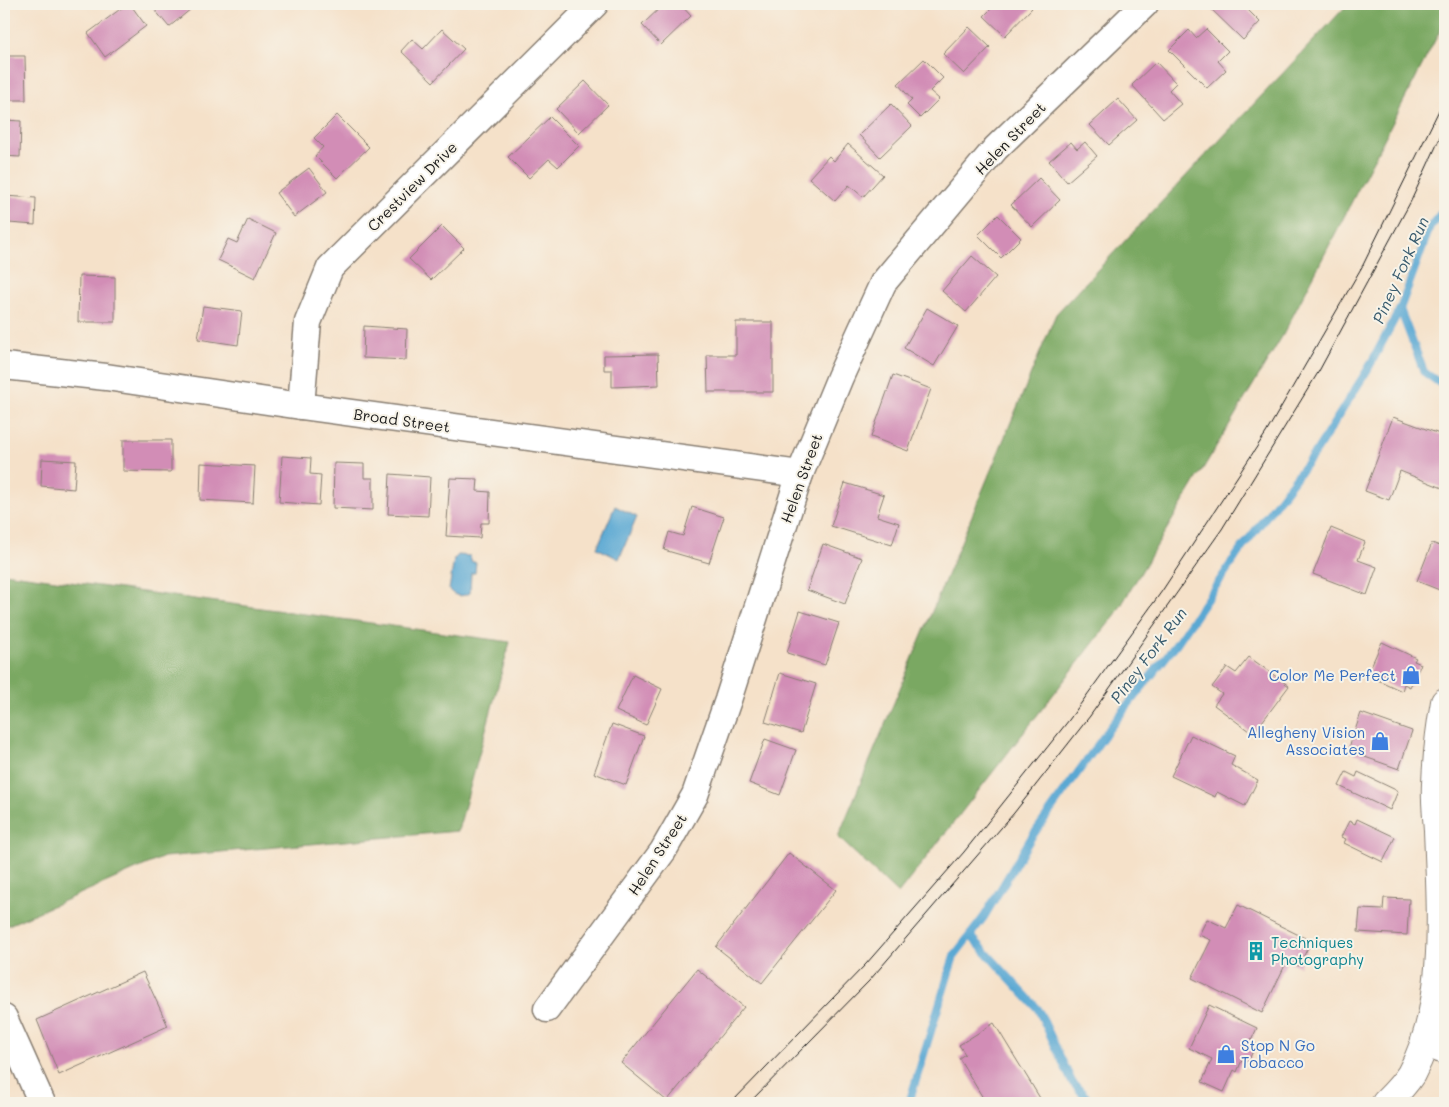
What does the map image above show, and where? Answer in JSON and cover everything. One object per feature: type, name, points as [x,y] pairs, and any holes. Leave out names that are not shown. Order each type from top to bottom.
[{"type":"main road","points":[[1386,1103],[1436,1047],[1433,1021],[1438,994],[1441,952],[1436,785],[1440,729],[1445,702]]},
{"type":"street","name":"Crestview Drive","points":[[301,406],[308,322],[330,268],[595,4]]},
{"type":"street","name":"Helen Street","points":[[547,1009],[663,851],[695,795],[728,700],[800,474],[840,377],[883,283],[996,148],[1145,4]]},
{"type":"street","name":"Broad Street","points":[[4,366],[106,377],[301,406],[800,474]]},
{"type":"street","points":[[4,1018],[42,1103]]},
{"type":"green space","points":[[1348,4],[1445,4],[1445,21],[1283,335],[1116,614],[898,894],[838,837],[1056,314]]},
{"type":"green space","points":[[4,573],[510,642],[458,831],[164,857],[4,927]]},
{"type":"water","points":[[615,506],[637,517],[619,559],[597,548]]},
{"type":"water","points":[[458,555],[470,556],[472,562],[476,562],[475,573],[471,573],[470,593],[461,596],[449,590],[454,559]]},
{"type":"building","points":[[127,4],[130,4],[146,26],[105,57],[88,33]]},
{"type":"building","points":[[150,4],[197,4],[169,27]]},
{"type":"building","points":[[664,4],[680,4],[691,16],[661,45],[642,25]]},
{"type":"building","points":[[996,4],[1028,4],[1032,8],[1005,36],[984,16]]},
{"type":"building","points":[[1206,4],[1252,4],[1247,9],[1260,22],[1243,40]]},
{"type":"building","points":[[969,27],[990,47],[964,74],[943,54]]},
{"type":"building","points":[[442,29],[464,49],[433,82],[401,51],[412,39],[423,49]]},
{"type":"building","points":[[1206,29],[1228,51],[1218,61],[1226,70],[1207,88],[1169,50],[1189,30],[1196,38]]},
{"type":"building","points":[[4,56],[25,56],[26,100],[4,100]]},
{"type":"building","points":[[924,59],[943,78],[930,91],[939,99],[920,118],[907,105],[912,100],[898,84]]},
{"type":"building","points":[[1156,62],[1176,83],[1169,90],[1181,104],[1163,119],[1132,85]]},
{"type":"building","points":[[585,81],[608,105],[579,133],[556,109]]},
{"type":"building","points":[[1118,99],[1137,120],[1109,145],[1090,125]]},
{"type":"building","points":[[891,104],[912,126],[880,157],[859,135]]},
{"type":"building","points":[[337,115],[369,147],[337,178],[315,156],[323,147],[314,138]]},
{"type":"building","points":[[550,117],[579,146],[558,167],[549,159],[529,178],[508,157]]},
{"type":"building","points":[[4,120],[21,121],[20,157],[4,156]]},
{"type":"building","points":[[1071,142],[1077,149],[1085,142],[1097,156],[1067,182],[1049,161]]},
{"type":"building","points":[[848,144],[883,175],[863,197],[849,185],[835,201],[809,178],[829,156],[834,161]]},
{"type":"building","points":[[309,168],[327,192],[294,217],[276,193]]},
{"type":"building","points":[[1039,178],[1060,200],[1032,227],[1011,205]]},
{"type":"building","points":[[4,196],[36,198],[35,225],[9,223],[8,251],[4,250]]},
{"type":"building","points":[[998,215],[1021,238],[1001,258],[978,235]]},
{"type":"building","points":[[248,219],[276,233],[255,278],[218,260],[228,239],[237,243]]},
{"type":"building","points":[[442,226],[464,248],[431,280],[409,259]]},
{"type":"building","points":[[972,256],[996,277],[966,312],[942,291]]},
{"type":"building","points":[[79,276],[115,277],[115,322],[78,322]]},
{"type":"building","points":[[203,306],[242,311],[238,345],[198,339]]},
{"type":"building","points":[[927,308],[958,326],[934,366],[904,348]]},
{"type":"building","points":[[736,322],[773,322],[773,392],[708,392],[707,355],[736,355]]},
{"type":"building","points":[[364,326],[407,329],[406,360],[363,358]]},
{"type":"building","points":[[658,354],[659,385],[612,387],[612,370],[604,370],[604,355]]},
{"type":"building","points":[[893,375],[931,389],[908,451],[871,437]]},
{"type":"building","points":[[1393,417],[1445,436],[1445,489],[1400,471],[1389,500],[1365,491]]},
{"type":"building","points":[[123,440],[171,440],[171,472],[123,471]]},
{"type":"building","points":[[282,456],[311,458],[310,474],[321,475],[319,505],[279,502]]},
{"type":"building","points":[[42,459],[76,461],[74,489],[41,486]]},
{"type":"building","points":[[201,463],[255,466],[253,503],[200,500]]},
{"type":"building","points":[[334,463],[364,464],[364,478],[373,478],[373,510],[333,508]]},
{"type":"building","points":[[390,474],[430,477],[428,516],[388,514]]},
{"type":"building","points":[[450,478],[478,479],[477,491],[490,492],[489,523],[481,523],[480,538],[446,536]]},
{"type":"building","points":[[845,483],[884,495],[877,516],[899,523],[892,545],[831,526]]},
{"type":"building","points":[[692,507],[724,517],[709,563],[664,550],[669,532],[683,536]]},
{"type":"building","points":[[1331,528],[1365,542],[1358,560],[1377,567],[1367,595],[1313,574]]},
{"type":"building","points":[[1432,543],[1445,548],[1445,583],[1442,591],[1417,581]]},
{"type":"building","points":[[823,544],[862,558],[845,604],[807,590]]},
{"type":"building","points":[[800,611],[839,623],[825,665],[787,653]]},
{"type":"building","points":[[1382,642],[1416,658],[1414,661],[1421,664],[1410,687],[1404,684],[1402,691],[1367,675]]},
{"type":"building","points":[[1249,657],[1289,686],[1253,734],[1214,705],[1222,694],[1212,687],[1227,667],[1236,673]]},
{"type":"building","points":[[780,673],[816,684],[801,733],[765,722]]},
{"type":"building","points":[[633,675],[662,689],[646,725],[616,711]]},
{"type":"building","name":"Allegheny Vision Associates","points":[[1361,713],[1412,731],[1399,769],[1348,751]]},
{"type":"building","points":[[612,724],[644,736],[626,785],[594,773]]},
{"type":"building","points":[[1191,735],[1235,756],[1231,765],[1258,780],[1245,806],[1217,792],[1215,797],[1171,776]]},
{"type":"building","points":[[765,739],[796,750],[780,795],[749,783]]},
{"type":"building","points":[[1346,772],[1356,777],[1358,772],[1398,791],[1390,810],[1339,786]]},
{"type":"building","points":[[1357,819],[1395,837],[1383,862],[1344,843],[1346,839],[1341,837],[1349,821],[1355,824]]},
{"type":"building","points":[[789,853],[836,890],[762,983],[716,947]]},
{"type":"building","points":[[1384,898],[1409,899],[1407,935],[1358,932],[1360,909],[1383,910]]},
{"type":"building","name":"Techniques Photography","points":[[1238,905],[1311,941],[1299,966],[1287,961],[1262,1013],[1192,978],[1211,940],[1199,935],[1207,919],[1226,928]]},
{"type":"building","points":[[697,969],[744,1007],[667,1101],[621,1063]]},
{"type":"building","points":[[143,972],[168,1026],[59,1075],[37,1020]]},
{"type":"building","name":"Stop N Go Tobacco","points":[[1209,1005],[1257,1028],[1251,1041],[1256,1044],[1248,1062],[1242,1060],[1237,1072],[1234,1070],[1224,1092],[1202,1082],[1212,1059],[1189,1048]]},
{"type":"building","points":[[994,1023],[1043,1103],[986,1103],[959,1058],[965,1054],[959,1045]]},
{"type":"waterway","name":"Piney Fork Run","points":[[909,1103],[954,956],[984,917],[1031,838],[1109,729],[1177,643],[1239,552],[1317,450],[1368,369],[1400,309],[1430,227],[1445,208]]},
{"type":"waterway","points":[[1400,309],[1424,372],[1445,387]]},
{"type":"waterway","name":"Piney Fork Run","points":[[970,935],[1038,1009],[1072,1082],[1092,1103]]},
{"type":"tram line","points":[[731,1103],[866,964],[964,852],[1069,720],[1162,591],[1266,433],[1363,265],[1445,98]]},
{"type":"tram line","points":[[749,1103],[869,981],[1014,813],[1090,716],[1222,529],[1319,371],[1411,201],[1445,127]]},
{"type":"place","name":"Color Me Perfect","points":[[1411,675]]},
{"type":"place","name":"Allegheny Vision Associates","points":[[1380,741]]},
{"type":"place","name":"Techniques Photography","points":[[1256,951]]},
{"type":"place","name":"Stop N Go Tobacco","points":[[1226,1054]]}]
